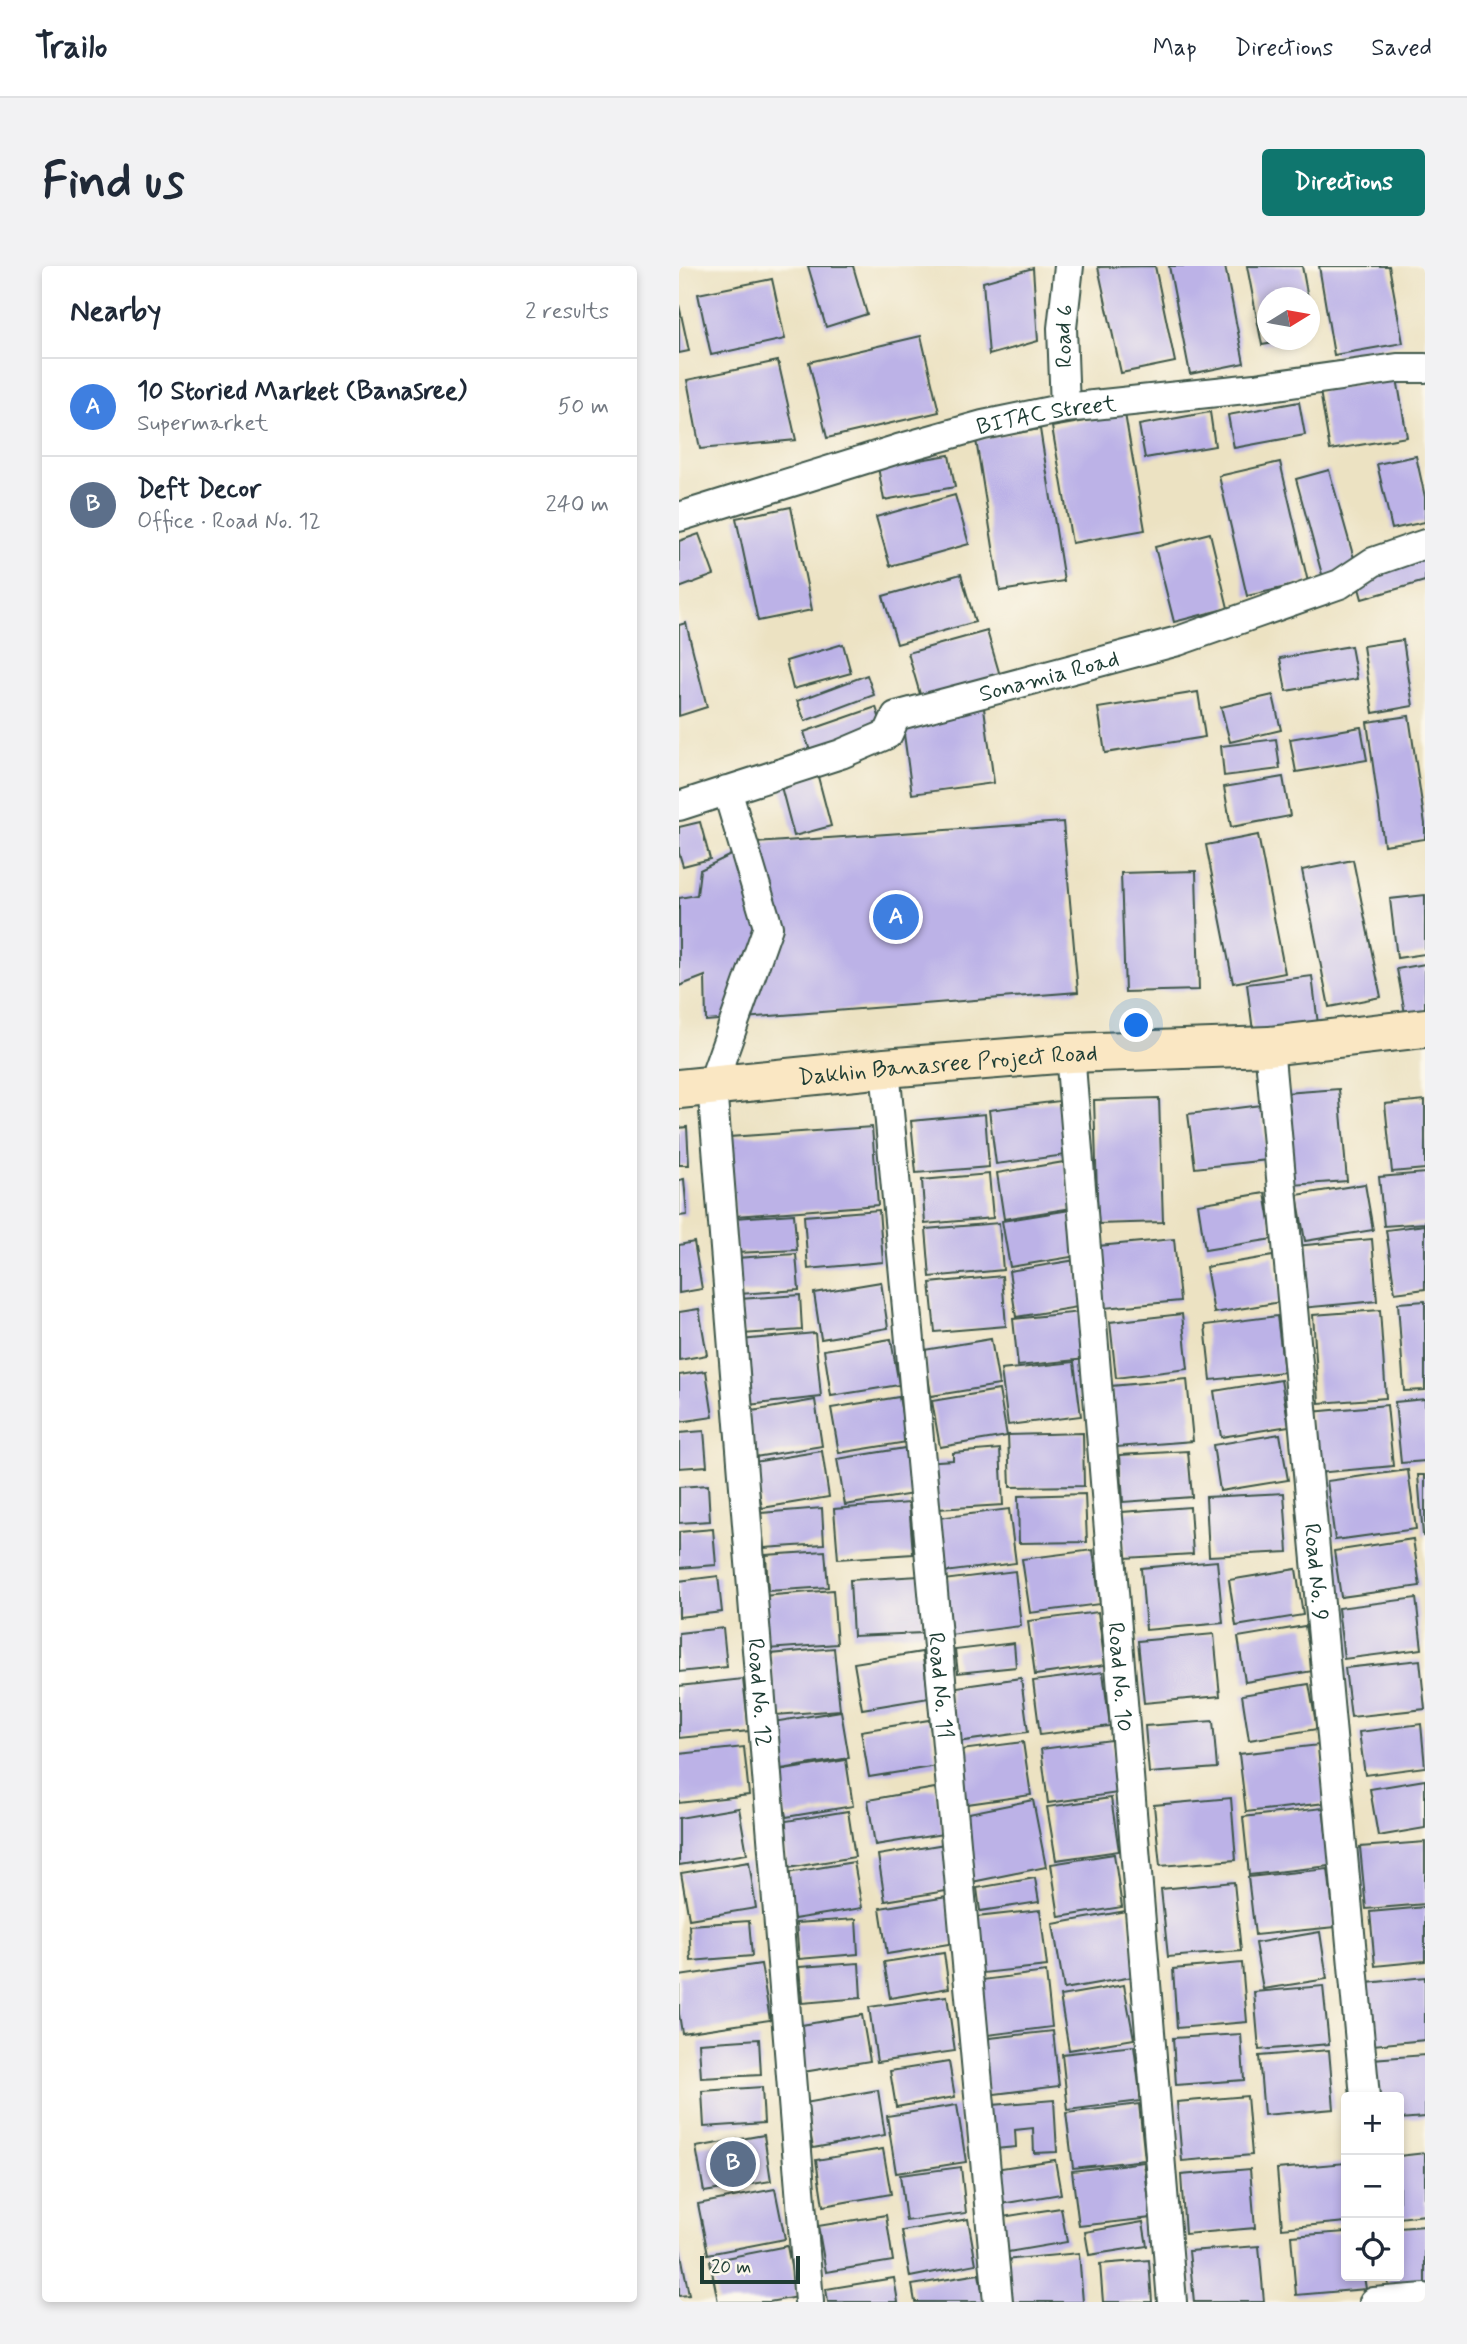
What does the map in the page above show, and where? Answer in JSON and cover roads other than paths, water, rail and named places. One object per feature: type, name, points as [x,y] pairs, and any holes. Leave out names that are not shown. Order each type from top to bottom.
[{"type":"street","name":"Road 6","points":[[1065,408],[1062,328],[1069,266]]},
{"type":"street","name":"BITAC Street","points":[[679,517],[922,442],[983,425],[1065,408],[1255,388],[1397,368],[1425,368]]},
{"type":"street","name":"Sonamia Road","points":[[679,806],[853,749],[888,734],[896,716],[1178,641],[1340,584],[1373,562],[1425,544]]},
{"type":"street","points":[[696,1087],[768,928],[727,790]]},
{"type":"street","name":"Dakhin Banasree Project Road","points":[[696,1087],[1070,1053],[1269,1046],[1425,1028]]},
{"type":"street","name":"Road No. 9","points":[[1269,1046],[1365,2092]]},
{"type":"street","name":"Road No. 10","points":[[1070,1053],[1172,2302]]},
{"type":"street","name":"Road No. 11","points":[[885,1068],[998,2302]]},
{"type":"street","name":"Road No. 12","points":[[696,1087],[809,2302]]},
{"type":"street","points":[[1381,2281],[1383,2301]]},
{"type":"street","points":[[1374,2302],[1425,2298]]},
{"type":"place","name":"10 Storied Market (Banasree)","points":[[896,917]]},
{"type":"place","name":"Deft Decor","points":[[733,2164]]}]
